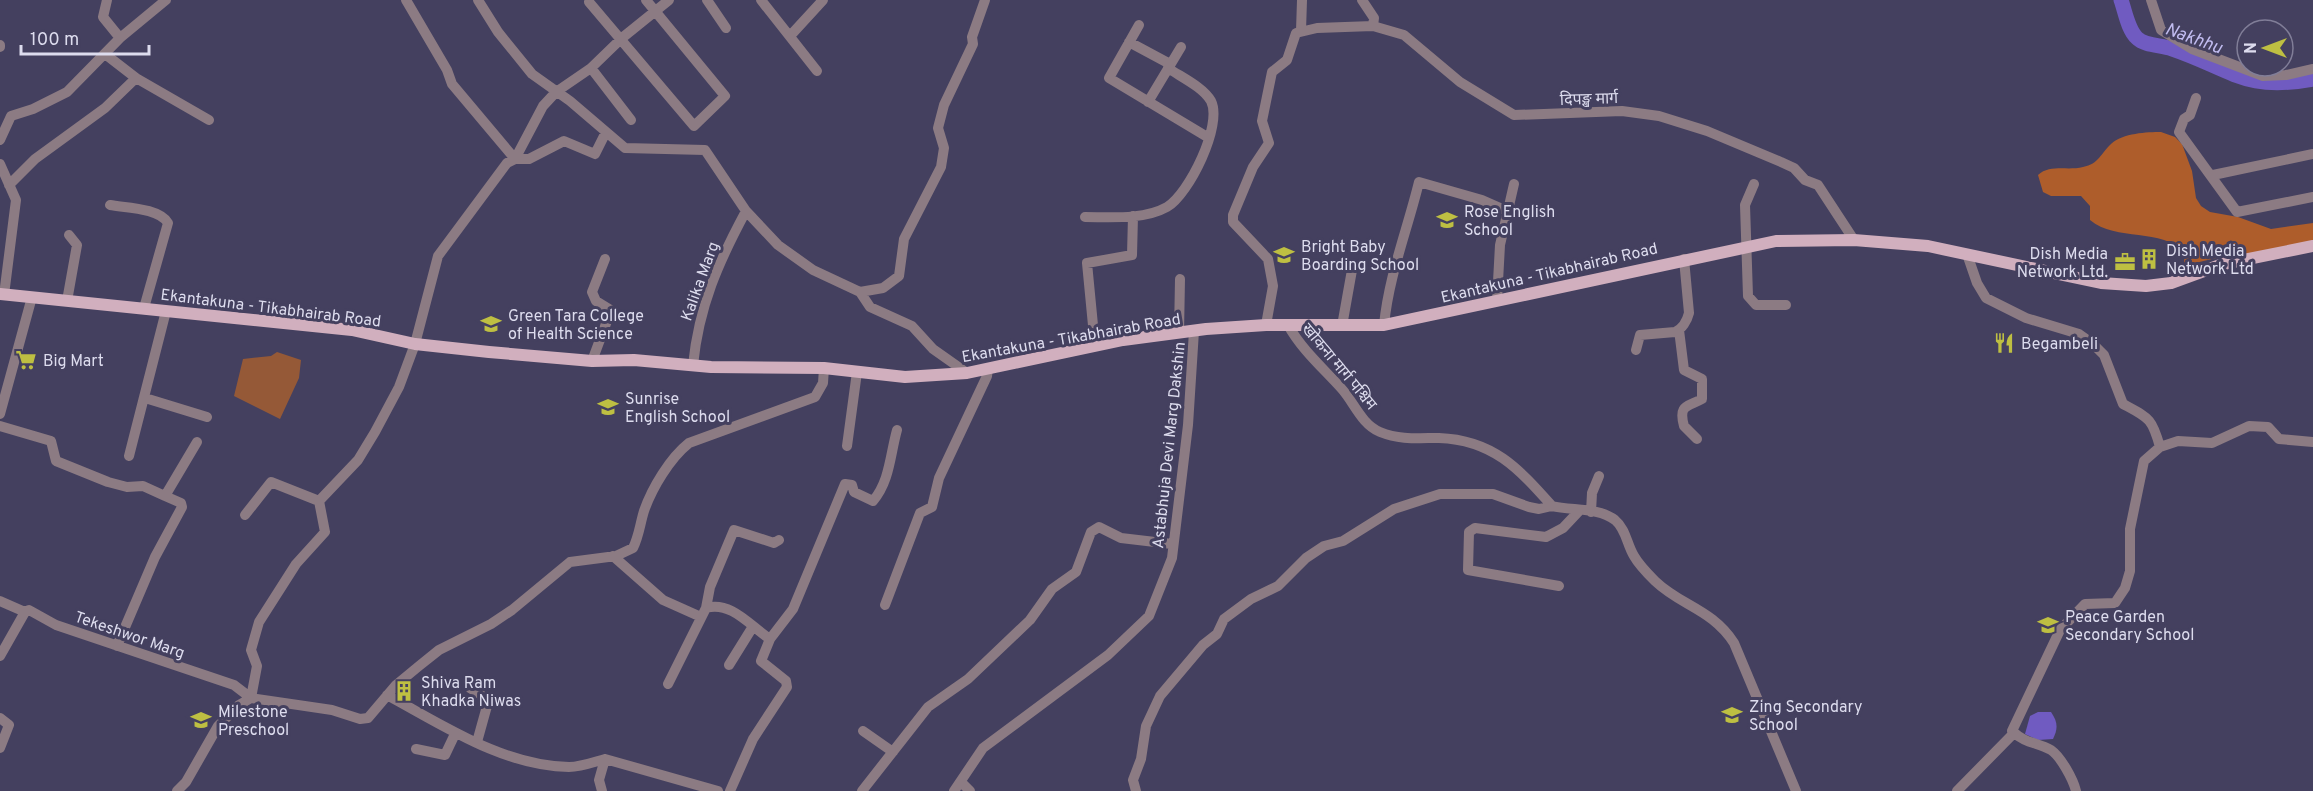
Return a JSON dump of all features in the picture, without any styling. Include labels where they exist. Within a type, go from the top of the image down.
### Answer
[{"type":"main road","name":"Ekantakuna - Tikabhairab Road","points":[[2,295],[352,330],[415,344],[592,361],[634,360],[693,366],[824,368],[905,377],[968,373],[1095,346],[1194,331],[1266,325],[1384,325],[1776,241],[1854,240],[1928,246],[2101,283],[2146,286],[2170,283],[2223,264],[2313,246]]},
{"type":"street","points":[[107,0],[103,17],[120,38]]},
{"type":"street","points":[[0,141],[6,115],[33,109],[67,92],[120,38],[166,0]]},
{"type":"street","points":[[406,0],[414,10],[447,70],[452,84],[515,159]]},
{"type":"street","points":[[478,0],[522,63],[625,147],[705,150],[746,211],[778,245],[813,270],[860,292],[870,307],[912,326],[933,349],[949,357],[968,373]]},
{"type":"street","points":[[589,2],[622,38],[692,125],[699,123],[725,96],[646,0]]},
{"type":"street","points":[[515,159],[543,106],[556,92],[591,68],[622,38],[669,0]]},
{"type":"street","points":[[707,0],[726,28]]},
{"type":"street","points":[[761,0],[817,71]]},
{"type":"street","points":[[860,292],[883,288],[899,276],[904,239],[941,167],[944,148],[939,128],[944,105],[973,44],[972,37],[985,0]]},
{"type":"street","points":[[1266,325],[1273,286],[1268,259],[1233,222],[1233,215],[1253,167],[1269,143],[1262,121],[1272,72],[1287,60],[1296,33],[1301,30],[1302,0]]},
{"type":"street","points":[[1362,0],[1374,18],[1373,26]]},
{"type":"street","points":[[2151,0],[2161,30],[2192,49],[2264,76],[2286,75],[2313,69]]},
{"type":"street","points":[[790,36],[821,1]]},
{"type":"street","points":[[1139,25],[1109,78],[1209,138]]},
{"type":"street","name":"दिपङ्ख मार्ग","points":[[1301,30],[1373,26],[1404,35],[1460,82],[1514,116],[1622,111],[1659,116],[1707,131],[1794,168],[1805,180],[1818,185],[1854,240]]},
{"type":"street","points":[[1085,217],[1133,216],[1166,207],[1186,189],[1214,124],[1213,104],[1207,94],[1169,66],[1129,42]]},
{"type":"street","points":[[1148,102],[1181,47]]},
{"type":"street","points":[[105,54],[136,78],[209,120]]},
{"type":"street","points":[[591,68],[631,120]]},
{"type":"street","points":[[9,185],[35,159],[105,108],[136,78]]},
{"type":"street","points":[[2196,99],[2190,115],[2184,119],[2180,132],[2237,212],[2313,197]]},
{"type":"street","points":[[319,501],[358,460],[399,387],[415,344],[438,256],[507,163],[515,159],[529,159],[564,141],[595,154],[606,132]]},
{"type":"street","points":[[2212,175],[2313,154]]},
{"type":"street","points":[[0,164],[16,200],[16,213],[2,295]]},
{"type":"street","points":[[1384,325],[1394,264],[1419,182],[1482,200],[1507,211]]},
{"type":"street","points":[[1497,300],[1497,268],[1514,184]]},
{"type":"street","points":[[1754,184],[1745,205],[1748,296],[1756,305],[1786,305]]},
{"type":"street","points":[[111,205],[156,213],[164,216],[168,223],[144,308]]},
{"type":"street","name":"Kalika Marg","points":[[693,366],[697,327],[727,247],[746,211]]},
{"type":"street","points":[[1095,346],[1087,263],[1132,255],[1133,216]]},
{"type":"street","points":[[67,301],[77,245],[69,236]]},
{"type":"street","points":[[1967,254],[1977,283],[1986,298],[2026,318],[2079,334],[2093,344],[2104,355],[2123,404],[2144,413],[2154,424],[2160,447]]},
{"type":"street","points":[[592,361],[610,313],[596,301],[592,292],[606,259]]},
{"type":"street","points":[[1684,259],[1689,313],[1679,330],[1684,370],[1701,379],[1702,399],[1687,404],[1683,411],[1684,426],[1696,439]]},
{"type":"street","points":[[1342,326],[1352,270]]},
{"type":"street","points":[[1179,333],[1180,279]]},
{"type":"street","points":[[0,414],[32,297]]},
{"type":"street","points":[[129,456],[166,311]]},
{"type":"street","name":"खोकना मार्ग पश्चिम","points":[[1287,325],[1300,346],[1343,390],[1364,420],[1379,432],[1409,440],[1464,440],[1484,446],[1516,466],[1552,506]]},
{"type":"street","points":[[1636,350],[1640,335],[1679,330]]},
{"type":"street","name":"Astabhuja Devi Marg Dakshin","points":[[954,791],[983,748],[1108,655],[1149,615],[1166,579],[1172,558],[1188,425],[1194,331]]},
{"type":"street","points":[[177,791],[186,782],[218,726],[239,705],[251,698],[332,710],[360,719],[373,715],[387,695],[439,650],[505,615],[570,562],[613,556],[633,548],[652,495],[682,449],[689,443],[815,397],[823,383],[824,368]]},
{"type":"street","points":[[885,605],[920,513],[932,507],[939,478],[988,369]]},
{"type":"street","points":[[847,446],[857,372]]},
{"type":"street","points":[[145,398],[207,417]]},
{"type":"street","points":[[0,426],[51,441],[56,461],[70,468],[124,486],[143,486],[181,503],[182,507],[155,557],[117,646]]},
{"type":"street","points":[[1958,791],[2013,734],[2012,731],[2060,630],[2085,604],[2115,603],[2125,588],[2130,571],[2130,529],[2144,461],[2160,447],[2178,441],[2212,443],[2249,426],[2268,427],[2279,439],[2313,442]]},
{"type":"street","points":[[730,791],[753,739],[787,687],[786,681],[761,661],[770,639],[793,609],[844,484],[849,483],[854,492],[873,501],[881,492],[886,483],[897,430]]},
{"type":"street","points":[[165,496],[197,442]]},
{"type":"street","points":[[1559,586],[1468,570],[1469,532],[1475,528],[1546,537],[1563,528],[1585,511],[1599,476]]},
{"type":"street","points":[[244,515],[271,482],[319,501]]},
{"type":"street","points":[[1136,791],[1133,780],[1141,759],[1146,726],[1160,696],[1203,645],[1217,634],[1224,619],[1251,600],[1278,586],[1306,558],[1324,546],[1342,541],[1394,509],[1440,494],[1493,494],[1529,507],[1539,509],[1552,506],[1585,511],[1616,521],[1634,556],[1656,582],[1717,621],[1726,631],[1734,643],[1796,791]]},
{"type":"street","points":[[251,698],[257,666],[251,650],[259,622],[296,564],[325,532],[319,501]]},
{"type":"street","points":[[862,791],[928,707],[968,679],[1030,620],[1052,589],[1076,572],[1091,532],[1099,527],[1121,538],[1172,544]]},
{"type":"street","points":[[668,684],[704,613],[711,587],[734,531],[774,543],[779,540]]},
{"type":"street","points":[[613,556],[663,600],[704,613],[724,606],[770,639]]},
{"type":"street","name":"Tekeshwor Marg","points":[[0,601],[25,612],[29,610],[56,625],[234,685],[251,698]]},
{"type":"street","points":[[0,656],[25,612]]},
{"type":"street","points":[[729,665],[752,628]]},
{"type":"street","points":[[470,688],[480,695],[487,706],[477,742]]},
{"type":"street","points":[[387,695],[455,734],[531,763],[571,767],[605,759],[718,791]]},
{"type":"street","points":[[0,718],[9,725],[0,748]]},
{"type":"street","points":[[863,731],[893,752]]},
{"type":"street","points":[[2012,731],[2022,741],[2052,751],[2074,782],[2076,791]]},
{"type":"street","points":[[416,748],[445,755],[455,734]]},
{"type":"street","points":[[602,791],[599,780],[605,759]]},
{"type":"street","points":[[961,782],[970,791]]},
{"type":"shaded area","points":[[2161,132],[2175,137],[2182,144],[2192,171],[2196,198],[2201,206],[2210,212],[2238,217],[2271,229],[2313,223],[2313,247],[2216,258],[2187,265],[2184,262],[2185,253],[2175,245],[2152,237],[2113,231],[2090,220],[2090,206],[2081,196],[2051,196],[2043,192],[2038,175],[2043,172],[2088,166],[2096,161],[2111,144],[2122,137]]},
{"type":"shaded area","points":[[277,352],[301,360],[299,378],[280,419],[234,396],[243,359],[271,356]]},
{"type":"shaded area","points":[[2038,712],[2051,712],[2055,719],[2056,732],[2053,739],[2038,740],[2025,734],[2030,716]]},
{"type":"waterway","name":"Nakhhu","points":[[2121,0],[2131,30],[2144,43],[2172,49],[2254,80],[2271,83],[2313,79]]},
{"type":"place","name":"Rose English School","points":[[1447,220]]},
{"type":"place","name":"Bright Baby Boarding School","points":[[1284,255]]},
{"type":"place","name":"Dish Media Network Ltd","points":[[2149,259]]},
{"type":"place","name":"Dish Media Network Ltd.","points":[[2125,262]]},
{"type":"place","name":"Green Tara College of Health Science","points":[[491,324]]},
{"type":"place","name":"Begambeli","points":[[2004,343]]},
{"type":"place","name":"Big Mart","points":[[26,360]]},
{"type":"place","name":"Sunrise English School","points":[[608,407]]},
{"type":"place","name":"Peace Garden Secondary School","points":[[2048,625]]},
{"type":"place","name":"Shiva Ram Khadka Niwas","points":[[404,691]]},
{"type":"place","name":"Zing Secondary School","points":[[1732,715]]},
{"type":"place","name":"Milestone Preschool","points":[[201,720]]}]
